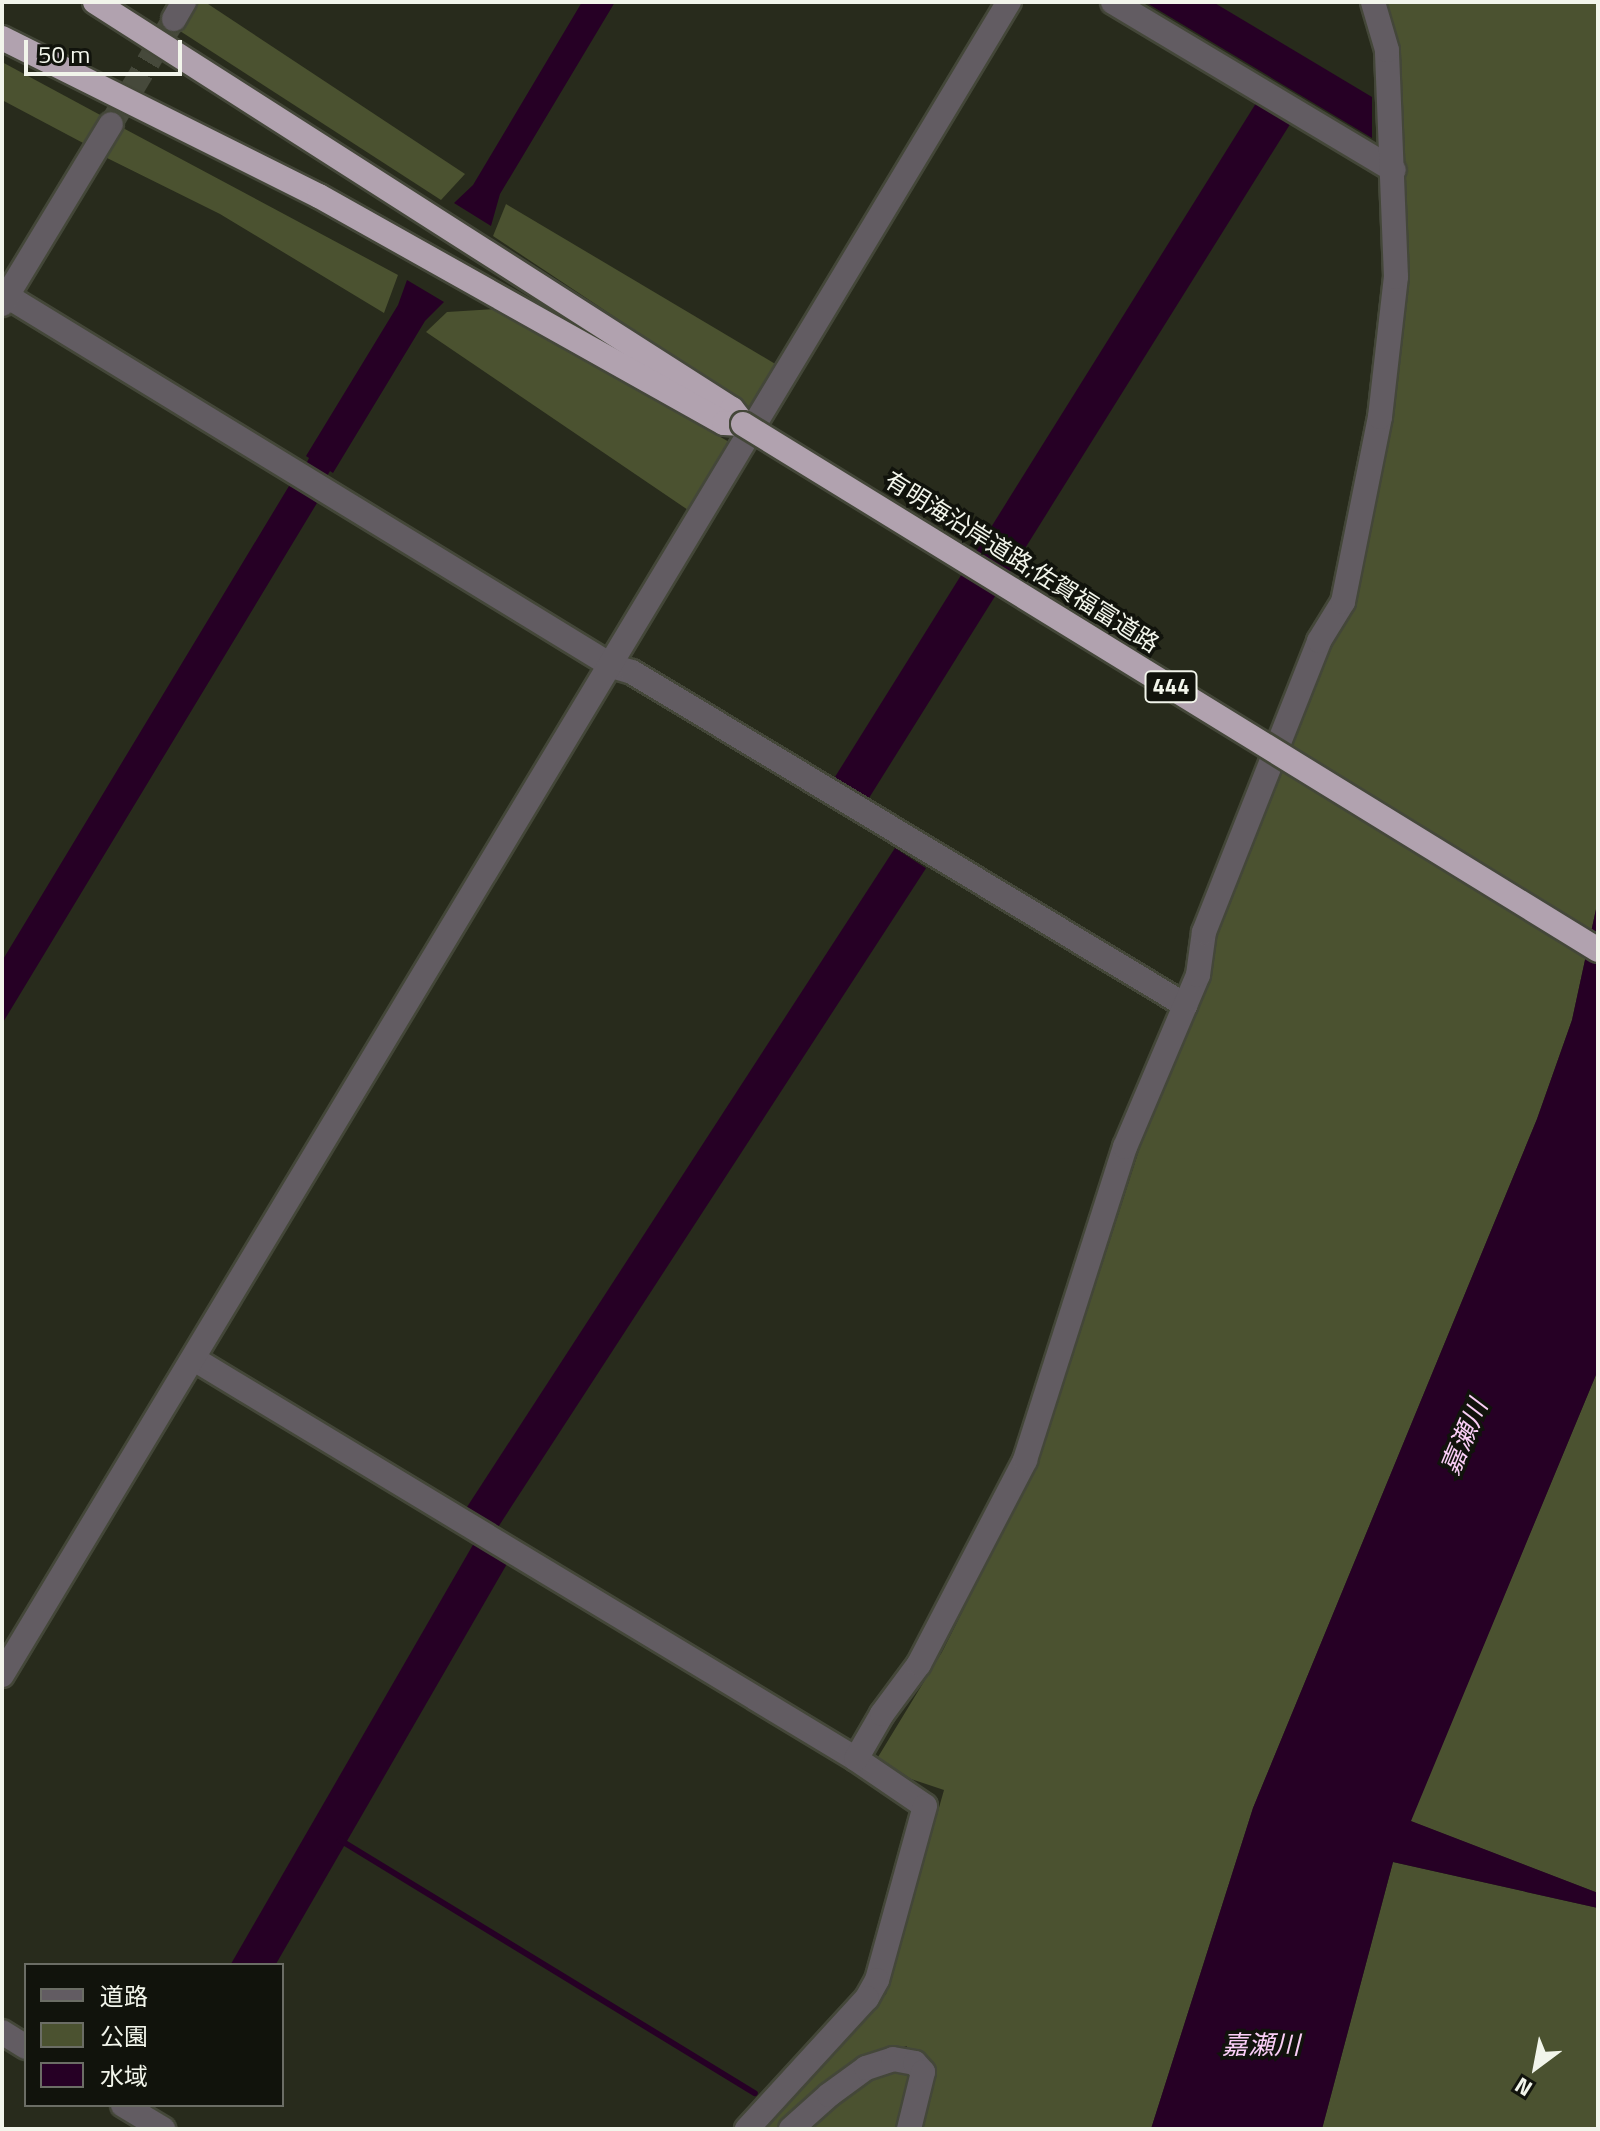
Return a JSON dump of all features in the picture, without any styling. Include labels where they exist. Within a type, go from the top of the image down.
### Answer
[{"type":"highway","points":[[95,2],[732,409],[743,424]]},
{"type":"highway","points":[[2,38],[319,196],[724,423],[743,424]]},
{"type":"highway","name":"有明海沿岸道路;佐賀福富道路","points":[[743,424],[1598,950]]},
{"type":"street","points":[[2,1675],[1009,2]]},
{"type":"street","points":[[1113,2],[1394,170]]},
{"type":"street","points":[[856,1759],[919,1664],[1025,1460],[1125,1147],[1198,975],[1209,919],[1319,641],[1343,602],[1380,417],[1396,277],[1387,50],[1373,2]]},
{"type":"street","points":[[111,124],[4,298],[612,666],[632,672],[1185,1005]]},
{"type":"street","points":[[194,1359],[856,1759],[925,1806],[877,1980],[867,1998],[747,2129]]},
{"type":"street","points":[[2,2032],[24,2046]]},
{"type":"street","points":[[791,2129],[866,2068],[893,2059],[915,2063],[923,2072],[909,2129]]},
{"type":"street","points":[[126,2107],[163,2129]]},
{"type":"green space","points":[[195,2],[205,2],[465,174],[441,200],[180,31]]},
{"type":"green space","points":[[1386,2],[1598,2],[1598,900],[1572,1020],[1537,1119],[1253,1808],[1151,2129],[806,2129],[849,2094],[887,2072],[897,2074],[907,2046],[867,2058],[825,2085],[777,2129],[757,2129],[886,1994],[944,1790],[911,1779],[878,1757],[942,1652],[1039,1460],[1139,1150],[1210,975],[1211,937],[1323,651],[1389,426],[1398,52]]},
{"type":"green space","points":[[2,62],[104,117],[85,144],[2,100]]},
{"type":"green space","points":[[123,128],[398,275],[384,313],[220,214],[105,157]]},
{"type":"green space","points":[[506,204],[782,368],[756,411],[493,236]]},
{"type":"green space","points":[[495,309],[731,443],[691,512],[426,332],[447,312]]},
{"type":"green space","points":[[1598,1370],[1598,1893],[1410,1821]]},
{"type":"green space","points":[[1393,1862],[1598,1908],[1598,2129],[1322,2129]]},
{"type":"water","points":[[582,2],[615,2],[500,194],[491,226],[454,203],[473,185]]},
{"type":"water","points":[[1145,2],[1213,2],[1372,97],[1372,138]]},
{"type":"water","points":[[1258,100],[1292,121],[866,803],[832,782]]},
{"type":"water","points":[[407,280],[444,302],[425,321],[333,473],[330,471],[313,500],[317,503],[2,1024],[2,961],[289,486],[294,488],[296,485],[309,458],[306,456],[398,305]]},
{"type":"water","points":[[895,848],[926,868],[497,1528],[466,1508]]},
{"type":"water","name":"嘉瀬川","points":[[1598,900],[1598,1370],[1411,1821],[1598,1893],[1598,1908],[1393,1862],[1322,2129],[1151,2129],[1253,1808],[1537,1119],[1572,1020]]},
{"type":"water","points":[[474,1543],[508,1562],[277,1963],[232,1963]]},
{"type":"waterway","points":[[340,1840],[755,2093]]},
{"type":"tunnel","points":[[111,124],[174,19]]}]
